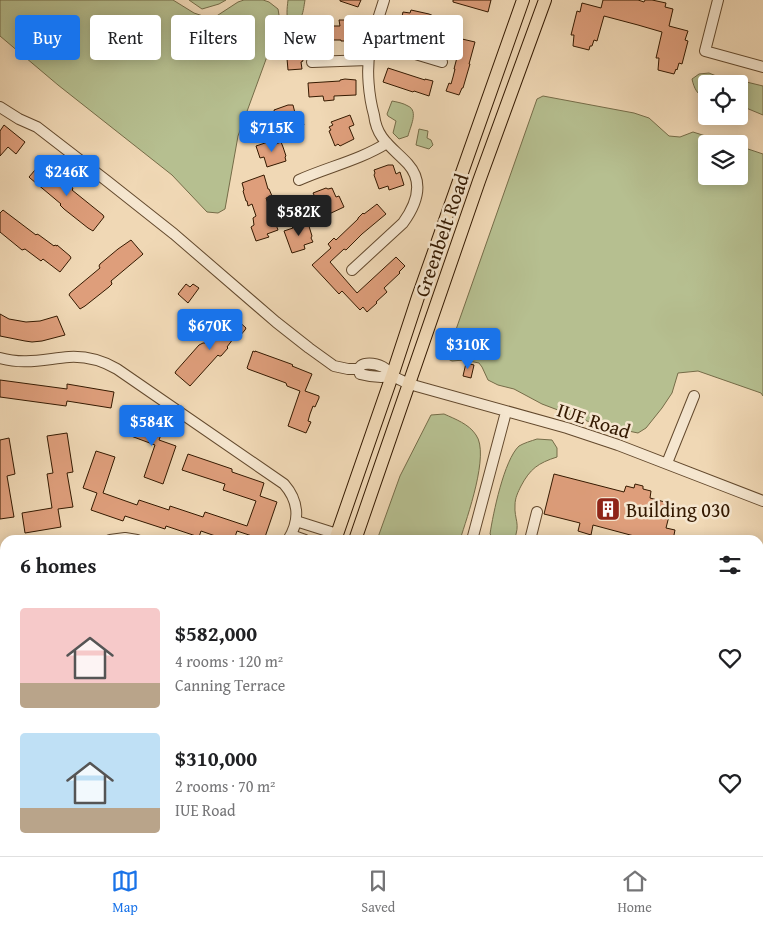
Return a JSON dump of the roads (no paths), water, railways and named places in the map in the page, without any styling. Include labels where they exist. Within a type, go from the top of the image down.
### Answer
[{"type":"main road","name":"Greenbelt Road","points":[[337,535],[523,0]]},
{"type":"main road","name":"Greenbelt Road","points":[[357,535],[479,181],[545,0]]},
{"type":"street","points":[[380,15],[384,0]]},
{"type":"street","points":[[718,0],[705,51],[763,67]]},
{"type":"street","points":[[312,62],[368,60],[373,113],[377,128],[387,143],[410,166],[418,184],[414,204],[403,223],[352,270]]},
{"type":"street","points":[[435,60],[442,62]]},
{"type":"street","name":"IUE Road","points":[[0,107],[37,128],[107,181],[174,234],[276,322],[334,366],[359,369],[363,364],[376,364],[386,368],[392,376],[409,384],[567,428],[667,463],[763,501]]},
{"type":"street","points":[[299,180],[363,156],[387,143]]},
{"type":"street","points":[[0,358],[30,362],[79,357],[99,361],[113,367],[284,484],[296,504],[296,521],[291,535]]},
{"type":"street","points":[[667,463],[694,396]]},
{"type":"street","points":[[473,535],[506,412]]},
{"type":"street","points":[[531,535],[537,512]]},
{"type":"street","points":[[296,521],[331,535]]},
{"type":"street","points":[[127,856],[136,856]]},
{"type":"place","name":"Building 030","points":[[608,509]]}]
